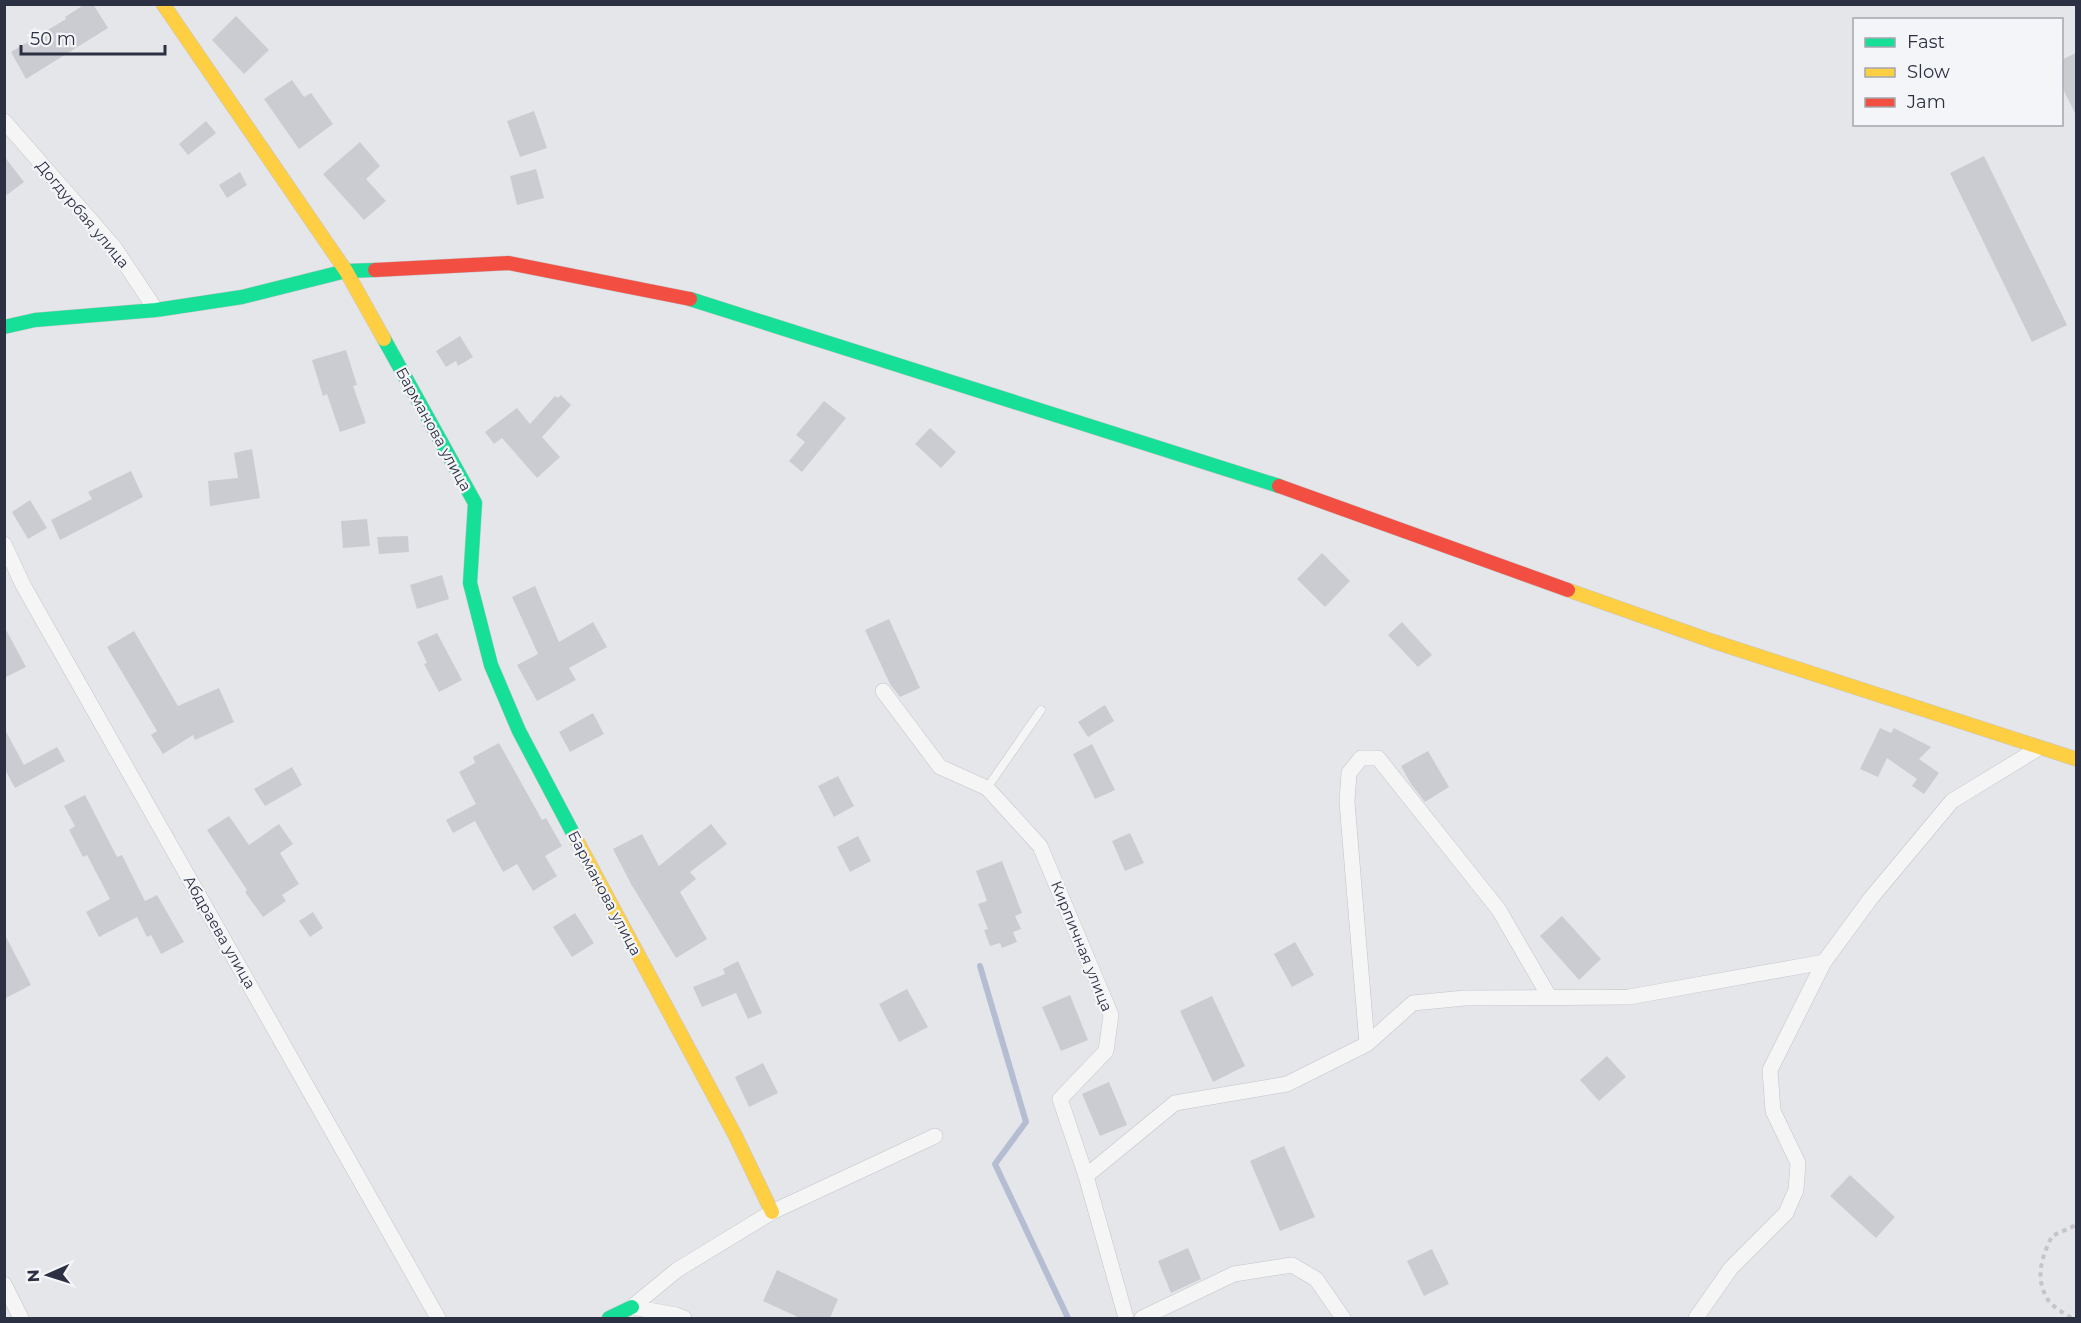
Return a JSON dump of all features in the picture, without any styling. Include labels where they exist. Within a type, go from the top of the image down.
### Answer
[{"type":"street","name":"Барманова улица","points":[[163,4],[346,271],[475,503],[470,583],[491,665],[519,731],[735,1135],[772,1212]]},
{"type":"street","name":"Догдурбая улица","points":[[4,121],[114,247],[156,310]]},
{"type":"street","points":[[4,327],[35,320],[156,310],[242,297],[346,271],[509,263],[680,296],[1282,487],[1712,641],[2076,759]]},
{"type":"street","name":"Абдраева улица","points":[[4,544],[23,585],[438,1318]]},
{"type":"street","name":"Кирпичная улица","points":[[883,691],[940,767],[987,788],[1040,846],[1111,1015],[1106,1051],[1060,1099],[1086,1176],[1126,1318]]},
{"type":"street","points":[[1696,1318],[1731,1268],[1786,1213],[1796,1190],[1798,1163],[1773,1111],[1770,1070],[1824,962],[1871,898],[1952,801],[2039,748]]},
{"type":"street","points":[[1368,1044],[1347,802],[1349,774],[1360,758],[1378,758],[1499,910],[1550,998]]},
{"type":"street","points":[[1086,1176],[1175,1103],[1287,1084],[1368,1044],[1413,1003],[1465,998],[1629,997],[1824,962]]},
{"type":"street","points":[[609,1318],[632,1307],[677,1270],[772,1212],[935,1136]]},
{"type":"street","points":[[1142,1318],[1234,1274],[1292,1265],[1317,1279],[1343,1318]]},
{"type":"street","points":[[4,1284],[21,1318]]},
{"type":"street","points":[[632,1307],[684,1318]]},
{"type":"lane","points":[[987,788],[1041,710]]},
{"type":"path","points":[[2071,1318],[2049,1301],[2039,1276],[2042,1257],[2052,1236],[2076,1225]]},
{"type":"building","points":[[85,4],[93,4],[108,28],[26,79],[11,52],[66,19],[65,17]]},
{"type":"building","points":[[236,16],[269,50],[244,74],[212,40]]},
{"type":"building","points":[[2076,53],[2076,115],[2063,89],[2063,59]]},
{"type":"building","points":[[292,80],[304,97],[311,93],[333,124],[299,149],[264,99]]},
{"type":"building","points":[[534,111],[547,148],[520,157],[507,121]]},
{"type":"building","points":[[206,121],[216,133],[188,155],[179,144]]},
{"type":"building","points":[[360,142],[380,166],[366,179],[386,201],[364,220],[323,174]]},
{"type":"building","points":[[4,156],[24,182],[4,197]]},
{"type":"building","points":[[1984,156],[2067,325],[2032,342],[1950,173]]},
{"type":"building","points":[[536,169],[544,198],[517,205],[510,176]]},
{"type":"building","points":[[240,172],[247,185],[227,198],[219,185]]},
{"type":"building","points":[[460,336],[473,357],[458,366],[456,361],[446,367],[436,351]]},
{"type":"building","points":[[346,350],[357,385],[353,386],[366,423],[340,432],[327,394],[323,396],[312,360]]},
{"type":"building","points":[[561,395],[571,405],[542,437],[560,457],[537,478],[502,438],[494,444],[485,432],[517,408],[530,424],[555,396],[558,398]]},
{"type":"building","points":[[824,401],[846,418],[802,472],[789,461],[805,442],[796,435]]},
{"type":"building","points":[[930,428],[956,452],[941,468],[915,444]]},
{"type":"building","points":[[252,449],[260,498],[210,506],[208,481],[238,478],[234,453]]},
{"type":"building","points":[[131,471],[143,497],[60,540],[51,520],[92,499],[88,492]]},
{"type":"building","points":[[30,500],[47,528],[28,539],[12,512]]},
{"type":"building","points":[[367,519],[370,546],[343,548],[341,521]]},
{"type":"building","points":[[408,536],[409,552],[379,554],[377,537]]},
{"type":"building","points":[[1322,553],[1350,581],[1325,607],[1297,579]]},
{"type":"building","points":[[442,575],[449,599],[417,609],[410,585]]},
{"type":"building","points":[[535,586],[559,642],[593,622],[607,647],[569,668],[576,680],[537,701],[517,665],[538,654],[512,597]]},
{"type":"building","points":[[889,619],[920,688],[900,697],[890,684],[865,630]]},
{"type":"building","points":[[1402,622],[1432,655],[1418,667],[1388,635]]},
{"type":"building","points":[[4,626],[26,667],[4,678]]},
{"type":"building","points":[[134,631],[178,706],[219,688],[234,722],[195,740],[193,735],[163,754],[151,735],[157,731],[107,647]]},
{"type":"building","points":[[437,633],[462,680],[439,692],[424,664],[427,663],[417,642]]},
{"type":"building","points":[[1105,705],[1114,721],[1088,737],[1078,722]]},
{"type":"building","points":[[593,713],[604,734],[570,752],[559,732]]},
{"type":"building","points":[[4,728],[24,765],[57,747],[65,761],[15,788],[4,768]]},
{"type":"building","points":[[1880,728],[1891,733],[1894,728],[1931,747],[1919,759],[1939,773],[1924,794],[1912,786],[1917,779],[1887,758],[1878,777],[1860,769]]},
{"type":"building","points":[[499,743],[542,820],[546,818],[562,846],[545,856],[557,876],[533,891],[517,864],[503,872],[475,821],[453,833],[446,820],[476,804],[459,772],[475,763],[473,757]]},
{"type":"building","points":[[1092,744],[1115,790],[1095,799],[1073,754]]},
{"type":"building","points":[[1428,751],[1449,787],[1425,802],[1401,766]]},
{"type":"building","points":[[292,767],[302,785],[265,806],[254,789]]},
{"type":"building","points":[[838,776],[854,806],[834,817],[818,786]]},
{"type":"building","points":[[85,795],[117,857],[122,855],[145,901],[157,895],[184,942],[161,954],[151,935],[147,937],[137,917],[99,937],[86,912],[110,899],[87,855],[83,857],[69,830],[75,826],[64,806]]},
{"type":"building","points":[[229,816],[249,845],[279,824],[293,844],[280,853],[299,884],[282,895],[286,901],[263,917],[207,830]]},
{"type":"building","points":[[711,824],[727,844],[690,872],[696,879],[680,892],[707,939],[676,958],[631,884],[613,849],[642,834],[659,866]]},
{"type":"building","points":[[1130,833],[1144,863],[1125,871],[1112,841]]},
{"type":"building","points":[[858,836],[871,861],[850,872],[837,847]]},
{"type":"building","points":[[1002,861],[1022,913],[1015,916],[1021,929],[1013,932],[1017,942],[1002,948],[1000,943],[990,946],[984,930],[988,929],[978,904],[987,901],[976,871]]},
{"type":"building","points":[[313,912],[323,928],[310,937],[299,921]]},
{"type":"building","points":[[575,913],[594,943],[572,957],[553,927]]},
{"type":"building","points":[[1562,916],[1601,959],[1579,980],[1540,936]]},
{"type":"building","points":[[4,933],[31,985],[4,999]]},
{"type":"building","points":[[1295,942],[1314,975],[1292,987],[1274,954]]},
{"type":"building","points":[[738,961],[762,1013],[748,1019],[736,993],[702,1007],[693,987],[725,974],[723,969]]},
{"type":"building","points":[[907,989],[928,1027],[899,1042],[879,1004]]},
{"type":"building","points":[[1070,995],[1088,1040],[1061,1051],[1042,1007]]},
{"type":"building","points":[[1212,996],[1245,1066],[1213,1082],[1180,1011]]},
{"type":"building","points":[[1607,1056],[1626,1077],[1599,1101],[1580,1080]]},
{"type":"building","points":[[763,1063],[778,1093],[749,1107],[735,1077]]},
{"type":"building","points":[[1109,1082],[1127,1125],[1100,1136],[1082,1094]]},
{"type":"building","points":[[1284,1146],[1315,1217],[1280,1231],[1250,1161]]},
{"type":"building","points":[[1850,1175],[1895,1217],[1876,1238],[1830,1196]]},
{"type":"building","points":[[1188,1248],[1201,1279],[1171,1293],[1158,1261]]},
{"type":"building","points":[[1432,1249],[1449,1284],[1424,1296],[1407,1261]]},
{"type":"building","points":[[777,1270],[838,1299],[830,1318],[800,1318],[763,1301]]},
{"type":"waterway","points":[[980,966],[1026,1122],[995,1164],[1068,1318]]},
{"type":"traffic: fast","points":[[4,327],[35,320],[156,310],[242,297],[346,271],[375,270]]},
{"type":"traffic: fast","points":[[690,299],[1279,486]]},
{"type":"traffic: fast","points":[[384,339],[475,503],[470,583],[491,665],[519,731],[575,837]]},
{"type":"traffic: fast","points":[[609,1318],[632,1307]]},
{"type":"traffic: slow","points":[[163,4],[346,271],[384,339]]},
{"type":"traffic: slow","points":[[1568,590],[1712,641],[2076,759]]},
{"type":"traffic: slow","points":[[575,837],[735,1135],[772,1212]]},
{"type":"traffic: jam","points":[[375,270],[509,263],[690,299]]},
{"type":"traffic: jam","points":[[1279,486],[1568,590]]}]
